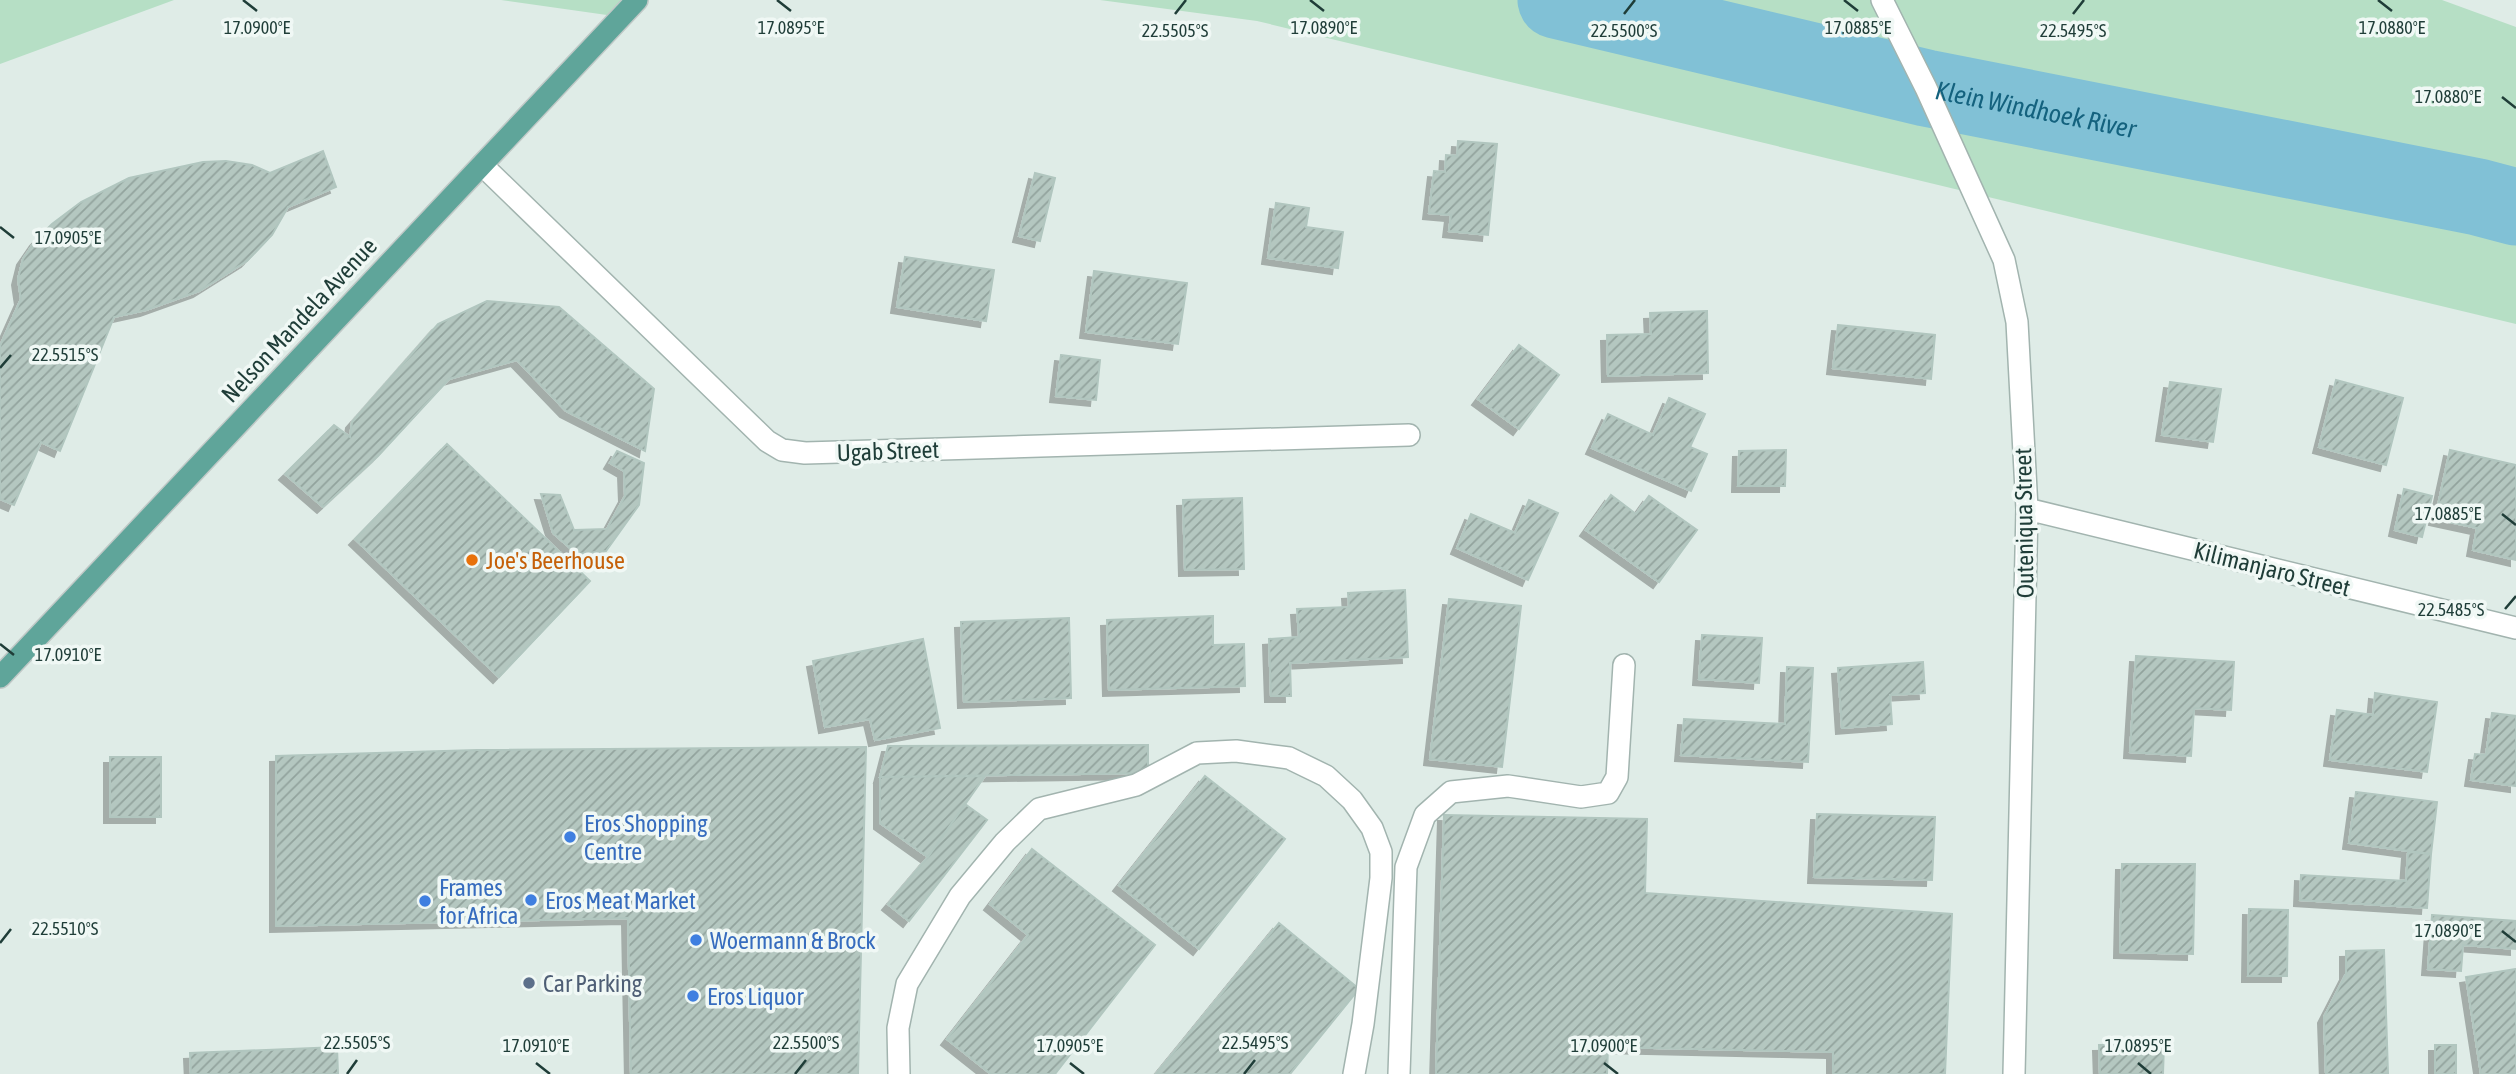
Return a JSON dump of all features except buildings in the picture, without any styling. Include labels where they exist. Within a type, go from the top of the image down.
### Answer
[{"type":"main road","name":"Nelson Mandela Avenue","points":[[0,677],[637,0]]},
{"type":"street","name":"Outeniqua Street","points":[[1882,0],[1926,88],[2004,260],[2017,322],[2027,509],[2014,1074]]},
{"type":"street","name":"Ugab Street","points":[[481,165],[767,441],[782,450],[805,453],[1409,435]]},
{"type":"street","name":"Kilimanjaro Street","points":[[2027,509],[2516,628]]},
{"type":"street","points":[[1399,1074],[1406,867],[1425,815],[1451,792],[1508,786],[1581,797],[1608,793],[1618,777],[1624,665]]},
{"type":"street","points":[[899,1074],[898,1028],[907,984],[960,897],[1005,842],[1039,809],[1136,785],[1197,754],[1236,751],[1289,758],[1326,776],[1359,809],[1372,828],[1381,852],[1380,892],[1354,1074]]},
{"type":"green space","points":[[0,0],[174,0],[0,64]]},
{"type":"green space","points":[[501,0],[637,0],[621,17]]},
{"type":"green space","points":[[1100,0],[2442,0],[2516,27],[2516,324],[1257,21]]},
{"type":"waterway","name":"Klein Windhoek River","points":[[1556,0],[1926,88],[2478,197],[2516,207]]},
{"type":"place","name":"Joe's Beerhouse","points":[[472,560]]},
{"type":"place","name":"Eros Shopping Centre","points":[[570,837]]},
{"type":"place","name":"Eros Meat Market","points":[[531,900]]},
{"type":"place","name":"Frames for Africa","points":[[425,901]]},
{"type":"place","name":"Woermann & Brock","points":[[696,940]]},
{"type":"place","name":"Car Parking","points":[[529,983]]},
{"type":"place","name":"Eros Liquor","points":[[693,996]]}]
